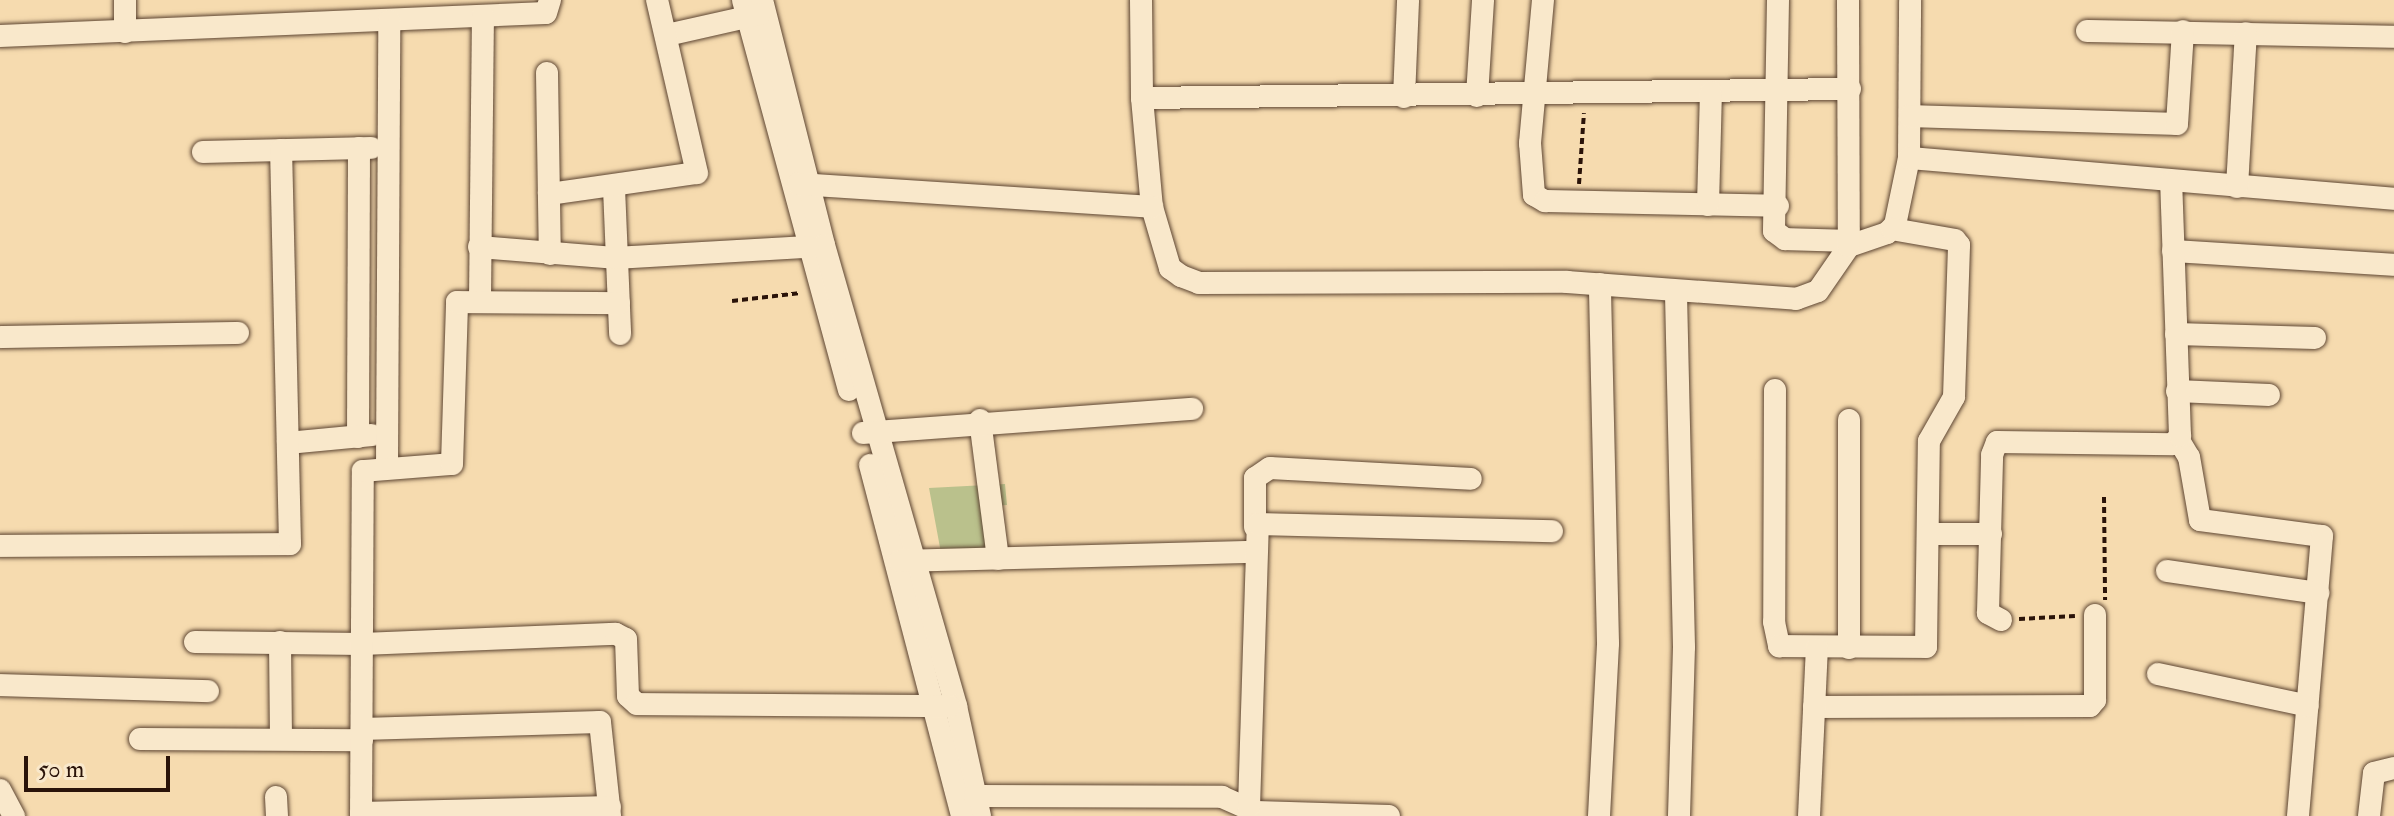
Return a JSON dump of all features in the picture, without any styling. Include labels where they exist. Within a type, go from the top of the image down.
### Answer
[{"type":"street","points":[[125,0],[125,32]]},
{"type":"street","points":[[0,36],[546,13],[550,0]]},
{"type":"street","points":[[549,194],[614,188],[697,173],[657,0]]},
{"type":"street","points":[[1141,0],[1142,98],[1152,207],[1170,268],[1199,283],[1600,284],[1676,294],[1809,297],[1849,243],[1848,0]]},
{"type":"street","points":[[1404,97],[1408,0]]},
{"type":"street","points":[[1477,96],[1483,0]]},
{"type":"street","points":[[1543,0],[1531,188],[1545,201],[1778,206]]},
{"type":"street","points":[[1775,390],[1775,639],[1783,649],[1926,647],[1931,534],[1929,439],[1954,403],[1959,245],[1955,240],[1892,229],[1849,243],[1779,238],[1774,231],[1778,206],[1781,89],[1778,0]]},
{"type":"street","points":[[1892,229],[1909,158],[1910,0]]},
{"type":"street","points":[[667,35],[755,8],[868,431],[945,706],[978,806],[1222,797],[1256,812],[1389,816]]},
{"type":"street","points":[[480,299],[483,16]]},
{"type":"street","points":[[387,466],[389,21]]},
{"type":"street","points":[[2087,31],[2394,37]]},
{"type":"street","points":[[1910,116],[2177,124],[2183,31]]},
{"type":"street","points":[[2237,187],[2246,33]]},
{"type":"street","points":[[547,73],[550,254]]},
{"type":"street","points":[[1142,98],[1850,89]]},
{"type":"street","points":[[1708,205],[1711,92]]},
{"type":"street","points":[[358,437],[359,148]]},
{"type":"street","points":[[203,152],[389,148]]},
{"type":"street","points":[[0,546],[290,544],[281,150]]},
{"type":"street","points":[[1909,158],[2394,199]]},
{"type":"street","points":[[2171,182],[2178,439],[2189,457],[2200,520],[2322,536],[2298,816]]},
{"type":"street","points":[[801,184],[1152,207]]},
{"type":"street","points":[[801,184],[808,247],[868,431]]},
{"type":"street","points":[[614,188],[620,334]]},
{"type":"street","points":[[479,247],[615,258],[808,247]]},
{"type":"street","points":[[2173,251],[2394,265]]},
{"type":"street","points":[[1599,816],[1608,643],[1600,284]]},
{"type":"street","points":[[1676,294],[1684,647],[1679,816]]},
{"type":"street","points":[[140,739],[281,737],[362,734],[600,722],[610,812],[361,814],[362,734],[362,473],[387,466],[452,464],[456,305],[480,299],[619,303]]},
{"type":"street","points":[[0,337],[238,333]]},
{"type":"street","points":[[2176,334],[2315,338]]},
{"type":"street","points":[[2177,391],[2269,395]]},
{"type":"street","points":[[868,431],[980,420],[1192,409]]},
{"type":"street","points":[[980,420],[998,559]]},
{"type":"street","points":[[1849,420],[1849,648]]},
{"type":"street","points":[[288,443],[389,434]]},
{"type":"street","points":[[2001,620],[1988,613],[1997,442],[2173,444],[2178,439]]},
{"type":"street","points":[[1249,807],[1255,478],[1270,468],[1377,470],[1405,478],[1471,479]]},
{"type":"street","points":[[1255,527],[1262,522],[1552,531]]},
{"type":"street","points":[[1931,534],[1991,534]]},
{"type":"street","points":[[906,561],[1254,552]]},
{"type":"street","points":[[2167,571],[2318,593]]},
{"type":"street","points":[[1814,707],[2090,706],[2095,700],[2095,615]]},
{"type":"street","points":[[195,642],[362,644],[616,634],[626,639],[628,696],[637,704],[945,706]]},
{"type":"street","points":[[280,642],[281,737]]},
{"type":"street","points":[[1809,816],[1817,649]]},
{"type":"street","points":[[2158,674],[2308,706]]},
{"type":"street","points":[[0,685],[208,691]]},
{"type":"street","points":[[945,706],[962,816]]},
{"type":"street","points":[[2369,816],[2374,773],[2394,768]]},
{"type":"street","points":[[0,790],[14,816]]},
{"type":"path","points":[[1578,202],[1585,108]]},
{"type":"path","points":[[732,301],[821,291]]},
{"type":"path","points":[[2001,620],[2105,615],[2104,497]]},
{"type":"green space","points":[[1005,484],[1007,505],[993,506],[997,549],[941,553],[929,488]]}]
